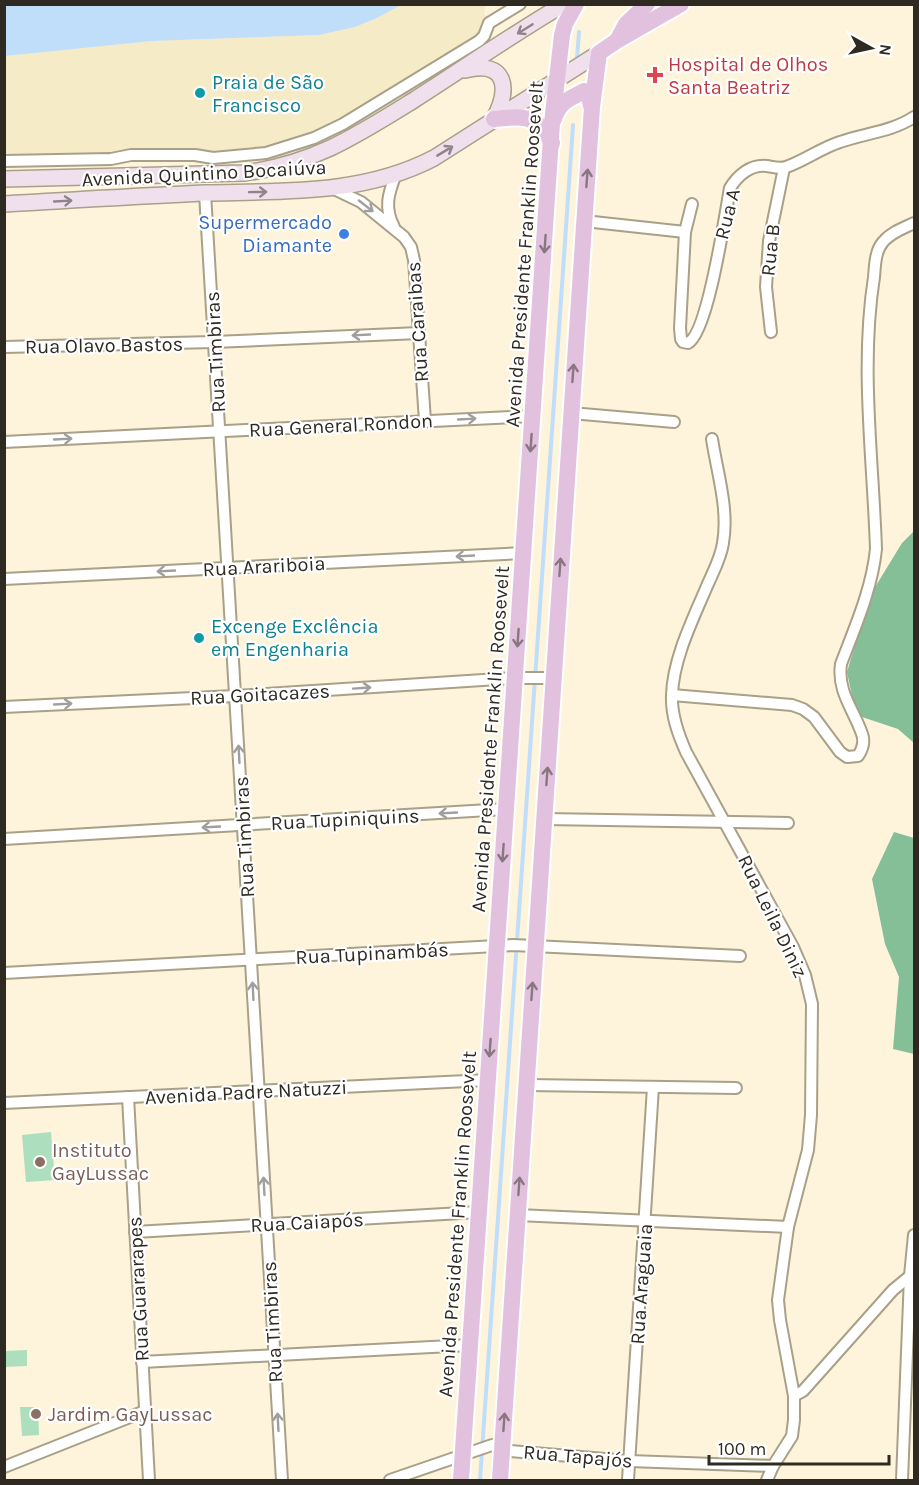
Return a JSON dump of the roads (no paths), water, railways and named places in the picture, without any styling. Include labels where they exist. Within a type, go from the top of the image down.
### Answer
[{"type":"main road","name":"Avenida Quintino Bocaiúva","points":[[4,179],[232,173],[270,170],[315,156],[351,139],[564,4]]},
{"type":"main road","name":"Avenida Presidente Franklin Roosevelt","points":[[461,1480],[469,1453],[470,1345],[488,1080],[505,946],[506,809],[522,678],[524,553],[552,123],[565,24],[576,4]]},
{"type":"main road","points":[[618,40],[626,24],[647,4]]},
{"type":"main road","name":"Avenida Quintino Bocaiúva","points":[[4,204],[206,193],[308,191],[334,189],[396,174],[434,158],[618,40],[681,4]]},
{"type":"main road","points":[[500,1480],[497,1447],[527,1085],[531,945],[544,819],[547,678],[571,413],[592,106],[598,53]]},
{"type":"main road","points":[[460,71],[481,66],[500,77],[504,88],[502,103],[494,119]]},
{"type":"main road","points":[[552,123],[562,103],[584,91],[588,93],[592,106]]},
{"type":"main road","points":[[494,119],[511,117],[534,120],[545,129],[552,143]]},
{"type":"street","points":[[4,161],[111,159],[131,155],[195,155],[213,158],[244,156],[287,147],[314,138],[368,110],[479,41],[484,36],[489,23],[520,4]]},
{"type":"street","name":"Rua A","points":[[685,232],[680,328],[683,342],[691,342],[703,317],[730,188],[736,179],[751,168],[763,166],[784,168],[821,149],[901,126],[915,117]]},
{"type":"street","name":"Rua B","points":[[771,332],[766,287],[769,241],[784,168]]},
{"type":"street","name":"Rua Caraibas","points":[[395,230],[388,216],[387,204],[396,174]]},
{"type":"street","name":"Rua Caraibas","points":[[334,189],[361,202],[404,237],[411,247],[414,260],[424,422]]},
{"type":"street","name":"Rua Timbiras","points":[[206,193],[282,1480]]},
{"type":"street","points":[[584,221],[685,232],[692,204]]},
{"type":"street","points":[[672,695],[792,705],[804,709],[814,717],[840,752],[847,757],[858,756],[862,749],[863,735],[841,686],[840,675],[841,664],[866,598],[876,549],[868,413],[869,306],[878,252],[883,242],[896,231],[915,223]]},
{"type":"street","name":"Rua Olavo Bastos","points":[[4,347],[214,342],[419,333]]},
{"type":"street","points":[[571,413],[674,422]]},
{"type":"street","name":"Rua General Rondon","points":[[4,442],[533,416]]},
{"type":"street","name":"Rua Leila Diniz","points":[[712,439],[724,515],[723,545],[688,631],[674,676],[672,711],[677,732],[686,752],[792,947],[805,975],[812,1004],[812,1115],[808,1150],[788,1227],[778,1300],[794,1396],[792,1436],[767,1480]]},
{"type":"street","name":"Rua Arariboia","points":[[4,579],[524,553]]},
{"type":"street","name":"Rua Goitacazes","points":[[4,707],[547,678]]},
{"type":"street","name":"Rua Tupiniquins","points":[[4,839],[506,809]]},
{"type":"street","points":[[544,819],[788,823]]},
{"type":"street","name":"Rua Tupinambás","points":[[5,973],[531,945],[740,956]]},
{"type":"street","points":[[4,968],[5,973]]},
{"type":"street","name":"Avenida Padre Natuzzi","points":[[4,1103],[488,1080]]},
{"type":"street","points":[[527,1085],[736,1088]]},
{"type":"street","name":"Rua Araguaia","points":[[628,1480],[653,1087]]},
{"type":"street","name":"Rua Guararapes","points":[[128,1097],[149,1480]]},
{"type":"street","name":"Rua Caiapós","points":[[135,1232],[479,1212]]},
{"type":"street","points":[[517,1215],[788,1227]]},
{"type":"street","points":[[902,1480],[910,1276],[915,1235]]},
{"type":"street","points":[[794,1396],[803,1391],[893,1290],[910,1276]]},
{"type":"street","points":[[142,1362],[470,1345]]},
{"type":"street","points":[[4,1467],[145,1411]]},
{"type":"street","name":"Rua Tapajós","points":[[390,1480],[469,1453],[497,1447],[629,1461],[773,1466]]},
{"type":"water","points":[[5,4],[401,5],[355,27],[319,35],[152,41],[5,56]]},
{"type":"waterway","points":[[577,59],[579,32]]},
{"type":"waterway","points":[[480,1480],[573,125]]},
{"type":"place","name":"Hospital de Olhos Santa Beatriz","points":[[655,75]]},
{"type":"place","name":"Praia de São Francisco","points":[[200,93]]},
{"type":"place","name":"Supermercado Diamante","points":[[344,234]]},
{"type":"place","name":"Excenge Exclência em Engenharia","points":[[199,638]]},
{"type":"place","name":"Instituto GayLussac","points":[[40,1162]]},
{"type":"place","name":"Jardim GayLussac","points":[[36,1414]]}]
